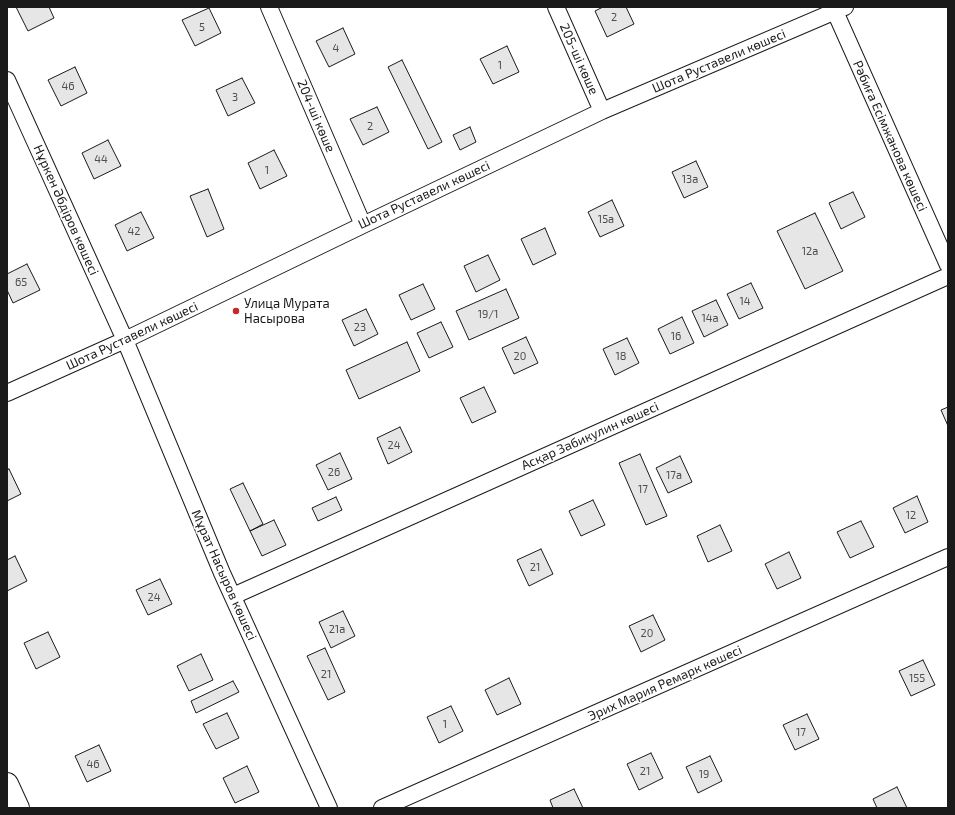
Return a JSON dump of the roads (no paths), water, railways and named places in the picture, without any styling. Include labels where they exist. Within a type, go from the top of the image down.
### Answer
[{"type":"street","name":"204-ші көше","points":[[269,7],[363,224]]},
{"type":"street","name":"205-ші көше","points":[[556,7],[602,111]]},
{"type":"street","name":"Шота Руставели көшесі","points":[[7,393],[125,340],[363,224],[602,111],[837,9]]},
{"type":"street","name":"Рәбиға Есімжанова көшесі","points":[[837,9],[948,265]]},
{"type":"street","name":"Нұркен Әбдіров көшесі","points":[[7,80],[125,340]]},
{"type":"street","name":"Асқар Забикулин көшесі","points":[[233,596],[948,276]]},
{"type":"street","name":"Мұрат Насыров көшесі","points":[[125,340],[219,566],[329,808]]},
{"type":"street","name":"Эрих Мария Ремарк көшесі","points":[[382,808],[948,557]]},
{"type":"street","points":[[7,784],[18,808]]},
{"type":"place","name":"Улица Мурата Насырова","points":[[236,311]]}]
